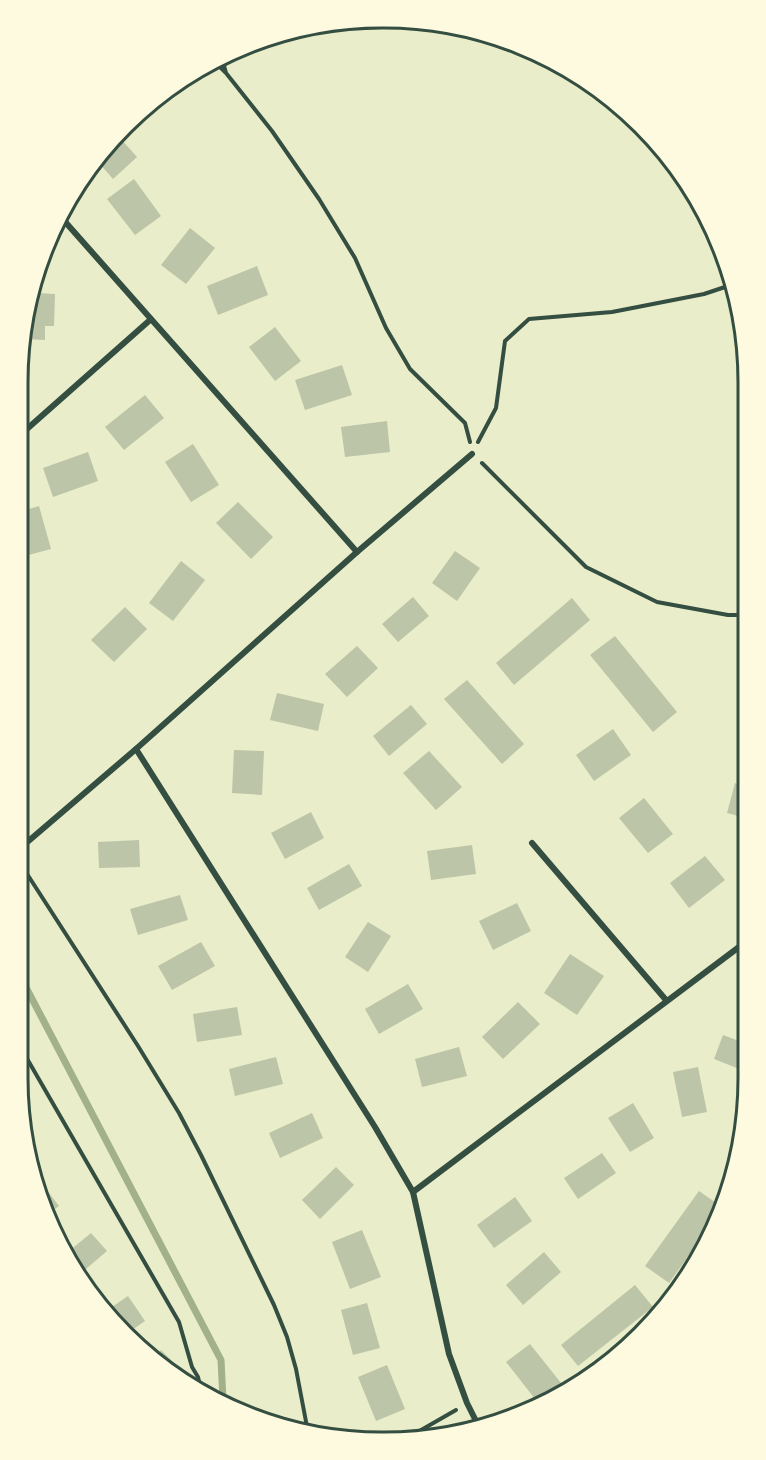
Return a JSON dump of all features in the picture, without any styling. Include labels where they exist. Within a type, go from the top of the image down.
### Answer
[{"type":"street","points":[[66,223],[357,552]]},
{"type":"street","points":[[28,428],[150,320]]},
{"type":"street","points":[[28,841],[472,454]]},
{"type":"street","points":[[136,749],[375,1127],[412,1192],[449,1354],[475,1419]]},
{"type":"street","points":[[532,843],[666,1000]]},
{"type":"street","points":[[412,1192],[738,948]]},
{"type":"path","points":[[224,66],[226,73]]},
{"type":"path","points":[[221,68],[272,131],[319,199],[355,258],[386,328],[410,369],[465,423],[472,454],[586,567],[657,602],[738,615]]},
{"type":"path","points":[[472,454],[496,408],[504,340],[529,319],[612,312],[704,294],[724,287]]},
{"type":"path","points":[[28,876],[138,1046],[179,1113],[201,1155],[274,1305],[287,1337],[306,1423]]},
{"type":"path","points":[[28,1060],[179,1322],[192,1367],[199,1380]]},
{"type":"path","points":[[423,1429],[467,1403]]},
{"type":"building","points":[[123,141],[137,157],[113,179],[102,167]]},
{"type":"building","points":[[134,179],[161,216],[135,235],[107,199]]},
{"type":"building","points":[[190,228],[215,248],[186,284],[161,265]]},
{"type":"building","points":[[257,266],[268,295],[218,315],[207,286]]},
{"type":"building","points":[[40,293],[55,294],[54,326],[45,326],[45,340],[32,339],[35,314]]},
{"type":"building","points":[[275,327],[301,361],[275,381],[249,347]]},
{"type":"building","points":[[342,365],[352,395],[305,410],[295,380]]},
{"type":"building","points":[[145,395],[164,418],[124,450],[105,427]]},
{"type":"building","points":[[387,421],[390,452],[345,457],[341,427]]},
{"type":"building","points":[[193,444],[219,485],[191,502],[165,462]]},
{"type":"building","points":[[88,452],[98,481],[53,497],[43,468]]},
{"type":"building","points":[[238,502],[273,537],[251,559],[216,523]]},
{"type":"building","points":[[39,506],[51,549],[28,555],[28,509]]},
{"type":"building","points":[[455,551],[480,568],[457,601],[432,583]]},
{"type":"building","points":[[181,561],[205,580],[173,621],[149,603]]},
{"type":"building","points":[[413,597],[429,616],[398,642],[382,624]]},
{"type":"building","points":[[572,598],[590,620],[514,685],[496,663]]},
{"type":"building","points":[[125,607],[147,629],[114,662],[91,640]]},
{"type":"building","points":[[615,636],[677,712],[653,732],[590,655]]},
{"type":"building","points":[[357,646],[378,668],[347,697],[325,674]]},
{"type":"building","points":[[467,680],[524,744],[502,764],[444,699]]},
{"type":"building","points":[[277,693],[324,704],[318,731],[270,720]]},
{"type":"building","points":[[411,705],[427,724],[389,756],[373,736]]},
{"type":"building","points":[[613,729],[631,755],[594,781],[576,755]]},
{"type":"building","points":[[234,750],[264,751],[262,795],[232,793]]},
{"type":"building","points":[[429,751],[462,787],[436,810],[403,773]]},
{"type":"building","points":[[735,783],[738,784],[738,816],[727,813]]},
{"type":"building","points":[[644,798],[673,834],[648,853],[619,818]]},
{"type":"building","points":[[311,812],[324,838],[285,859],[271,833]]},
{"type":"building","points":[[139,840],[140,867],[99,868],[98,842]]},
{"type":"building","points":[[472,845],[476,874],[431,880],[427,851]]},
{"type":"building","points":[[705,856],[725,880],[689,908],[670,883]]},
{"type":"building","points":[[349,864],[362,886],[319,910],[307,888]]},
{"type":"building","points":[[180,895],[188,920],[138,935],[130,909]]},
{"type":"building","points":[[517,903],[531,931],[493,950],[479,921]]},
{"type":"building","points":[[368,922],[391,936],[368,972],[345,957]]},
{"type":"building","points":[[201,942],[215,966],[172,990],[158,966]]},
{"type":"building","points":[[570,954],[604,976],[577,1015],[544,993]]},
{"type":"building","points":[[408,984],[423,1009],[379,1034],[365,1009]]},
{"type":"building","points":[[518,1002],[540,1024],[503,1059],[482,1037]]},
{"type":"building","points":[[237,1007],[242,1035],[197,1042],[193,1014]]},
{"type":"building","points":[[723,1035],[738,1041],[738,1068],[714,1059]]},
{"type":"building","points":[[459,1047],[467,1076],[422,1087],[415,1059]]},
{"type":"building","points":[[276,1057],[283,1084],[235,1096],[229,1069]]},
{"type":"building","points":[[698,1067],[707,1112],[682,1117],[673,1072]]},
{"type":"building","points":[[633,1103],[654,1138],[630,1152],[608,1118]]},
{"type":"building","points":[[312,1113],[323,1138],[280,1158],[269,1133]]},
{"type":"building","points":[[602,1153],[616,1173],[578,1199],[564,1178]]},
{"type":"building","points":[[336,1167],[354,1185],[320,1219],[302,1200]]},
{"type":"building","points":[[47,1190],[59,1206],[54,1210]]},
{"type":"building","points":[[699,1191],[715,1202],[690,1254],[669,1283],[645,1266]]},
{"type":"building","points":[[515,1197],[532,1221],[494,1248],[477,1225]]},
{"type":"building","points":[[362,1230],[381,1277],[350,1289],[332,1242]]},
{"type":"building","points":[[91,1233],[107,1251],[85,1269],[73,1248]]},
{"type":"building","points":[[544,1252],[561,1272],[523,1305],[506,1285]]},
{"type":"building","points":[[635,1285],[653,1307],[578,1366],[561,1345]]},
{"type":"building","points":[[128,1296],[145,1321],[133,1329],[113,1307]]},
{"type":"building","points":[[367,1303],[380,1348],[353,1355],[341,1310]]},
{"type":"building","points":[[530,1344],[561,1383],[534,1398],[506,1362]]},
{"type":"building","points":[[161,1350],[175,1364],[167,1358],[159,1352]]},
{"type":"building","points":[[387,1365],[405,1409],[376,1421],[358,1377]]},
{"type":"waterway","points":[[28,991],[221,1360],[223,1393]]}]
